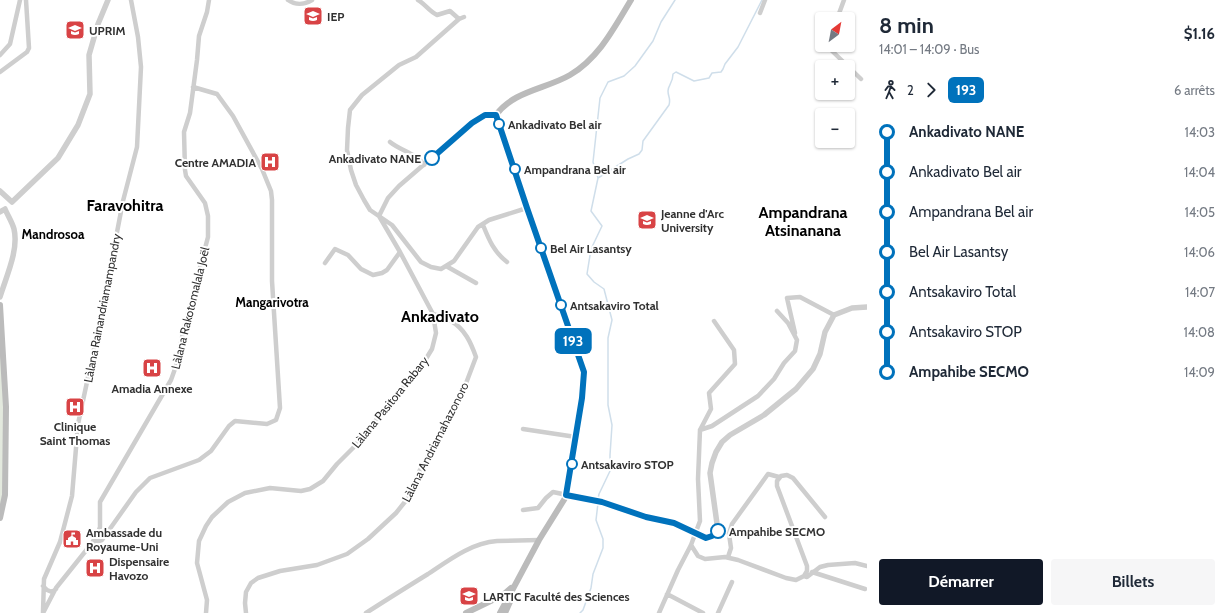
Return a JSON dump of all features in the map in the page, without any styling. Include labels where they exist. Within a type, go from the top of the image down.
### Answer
[{"type":"main road","points":[[500,613],[505,610],[519,577],[566,495],[582,398],[584,372],[496,115],[513,99],[561,80],[579,69],[601,48],[631,0]]},
{"type":"main road","points":[[0,305],[6,415],[5,495],[0,518]]},
{"type":"main road","points":[[466,613],[508,592],[519,577]]},
{"type":"main road","points":[[494,600],[505,610]]},
{"type":"street","points":[[0,55],[10,44],[20,0]]},
{"type":"street","points":[[0,72],[27,52],[26,0]]},
{"type":"street","points":[[0,297],[14,253],[14,231],[10,219],[3,211],[58,158],[78,125],[90,94],[89,55],[98,24],[108,0]]},
{"type":"street","name":"Làlana Rainandriamampandry","points":[[43,613],[44,578],[60,542],[72,496],[78,424],[99,326],[122,201],[138,147],[141,67],[138,37],[131,0]]},
{"type":"street","name":"Làlana Rakotomalala Joël","points":[[43,613],[56,588],[92,544],[100,527],[100,502],[174,373],[184,328],[208,237],[208,216],[205,203],[186,176],[184,132],[190,114],[199,36],[207,12],[209,0]]},
{"type":"street","points":[[288,0],[296,4],[303,4],[312,0]]},
{"type":"street","points":[[418,0],[431,12],[437,15],[450,11],[462,18],[416,56],[400,65],[362,95],[350,110],[347,150],[350,170],[356,185],[370,210],[392,225],[421,262],[431,267],[441,269],[454,261],[478,227],[489,220],[527,208]]},
{"type":"street","points":[[760,14],[765,0]]},
{"type":"street","points":[[840,12],[844,0]]},
{"type":"street","points":[[833,52],[861,79]]},
{"type":"street","points":[[92,544],[102,540],[136,492],[150,478],[199,460],[211,451],[229,426],[235,421],[267,424],[276,420],[280,408],[272,281],[271,191],[262,169],[232,116],[216,94],[193,87]]},
{"type":"street","points":[[379,216],[388,198],[399,186],[472,123],[485,115],[496,115]]},
{"type":"street","points":[[390,142],[419,158],[424,165]]},
{"type":"street","points":[[0,191],[12,202]]},
{"type":"street","name":"Làlana Pasitora Rabary","points":[[206,613],[207,600],[197,563],[199,541],[212,517],[228,502],[245,493],[270,488],[301,491],[310,489],[323,481],[336,464],[353,448],[424,362],[432,349],[436,333],[433,314],[379,216]]},
{"type":"street","points":[[483,224],[493,247],[499,256],[507,262]]},
{"type":"street","points":[[325,263],[335,249],[348,254],[361,269],[373,275],[387,270],[400,252]]},
{"type":"street","points":[[446,266],[476,283]]},
{"type":"street","points":[[700,430],[712,426],[758,396],[774,379],[784,363],[795,351],[797,340],[787,298],[800,297],[834,315]]},
{"type":"street","points":[[523,510],[538,508],[553,492],[602,502],[646,517],[674,523],[706,538],[712,536],[718,531],[710,473],[716,452],[722,442],[730,434],[764,415],[796,389],[813,369],[820,354],[825,332],[834,315],[852,308],[867,307]]},
{"type":"street","points":[[777,311],[788,324],[797,340]]},
{"type":"street","name":"Làlana Andriamahazonoro","points":[[246,613],[246,592],[251,583],[258,578],[280,571],[317,565],[347,554],[368,539],[396,513],[408,498],[420,470],[465,386],[476,357],[470,342],[462,330],[451,320],[433,314]]},
{"type":"street","points":[[659,613],[696,534],[700,521],[698,479],[700,430],[711,409],[709,393],[735,364],[734,350],[714,321]]},
{"type":"street","points":[[523,430],[576,437]]},
{"type":"street","points":[[728,557],[731,548],[729,534],[732,524],[768,474],[780,477]]},
{"type":"street","points":[[804,576],[807,571],[807,566],[778,486],[777,481],[780,476],[787,474],[793,478],[825,516]]},
{"type":"street","points":[[366,613],[453,558],[475,546],[497,540],[539,540]]},
{"type":"street","points":[[691,545],[698,556],[705,559],[728,557],[786,578],[796,580],[807,576],[820,567],[828,565],[855,563],[867,566]]},
{"type":"street","points":[[812,572],[865,589]]},
{"type":"street","points":[[718,613],[732,582]]},
{"type":"street","points":[[43,586],[52,592],[56,588]]},
{"type":"street","points":[[667,594],[703,613]]},
{"type":"shaded area","points":[[0,305],[5,397],[5,491],[0,513]]},
{"type":"waterway","points":[[598,499],[610,471],[612,425],[608,405],[608,338],[612,320],[604,289],[594,282],[587,274],[591,249],[602,226],[591,211],[598,178],[593,162],[600,98],[608,82],[624,76],[635,66],[653,41],[661,22],[675,0]]},
{"type":"waterway","points":[[598,178],[628,159],[639,154],[642,150],[643,141],[669,105],[670,101],[668,89],[673,74],[676,72],[694,81],[709,78],[712,73],[721,72],[738,47],[762,0]]},
{"type":"waterway","points":[[580,613],[583,610],[591,588],[593,574],[603,548],[603,539],[596,520],[598,503]]},
{"type":"bus line","name":"193","points":[[432,158],[472,123],[485,115],[496,115],[584,372],[582,398],[566,495],[602,502],[646,517],[674,523],[706,538],[716,534],[718,531]]},
{"type":"place","name":"IEP","points":[[313,16]]},
{"type":"place","name":"UPRIM","points":[[75,30]]},
{"type":"place","name":"Ankadivato Bel air","points":[[499,124]]},
{"type":"place","name":"Ankadivato NANE","points":[[432,158]]},
{"type":"place","name":"Centre AMADIA","points":[[270,162]]},
{"type":"place","name":"Ampandrana Bel air","points":[[515,169]]},
{"type":"place","name":"Jeanne d'Arc University","points":[[647,220]]},
{"type":"place","name":"Bel Air Lasantsy","points":[[541,248]]},
{"type":"place","name":"Antsakaviro Total","points":[[561,305]]},
{"type":"place","name":"Amadia Annexe","points":[[152,368]]},
{"type":"place","name":"Clinique Saint Thomas","points":[[75,407]]},
{"type":"place","name":"Antsakaviro STOP","points":[[572,464]]},
{"type":"place","name":"Ampahibe SECMO","points":[[718,531]]},
{"type":"place","name":"Ambassade du Royaume-Uni","points":[[72,539]]},
{"type":"place","name":"Dispensaire Havozo","points":[[95,568]]},
{"type":"place","name":"LARTIC Faculté des Sciences","points":[[469,596]]},
{"type":"district","name":"Faravohitra","points":[[125,205]]},
{"type":"district","name":"Ampandrana Atsinanana","points":[[803,221]]},
{"type":"district","name":"Mandrosoa","points":[[53,234]]},
{"type":"district","name":"Mangarivotra","points":[[272,302]]},
{"type":"district","name":"Ankadivato","points":[[440,316]]}]
